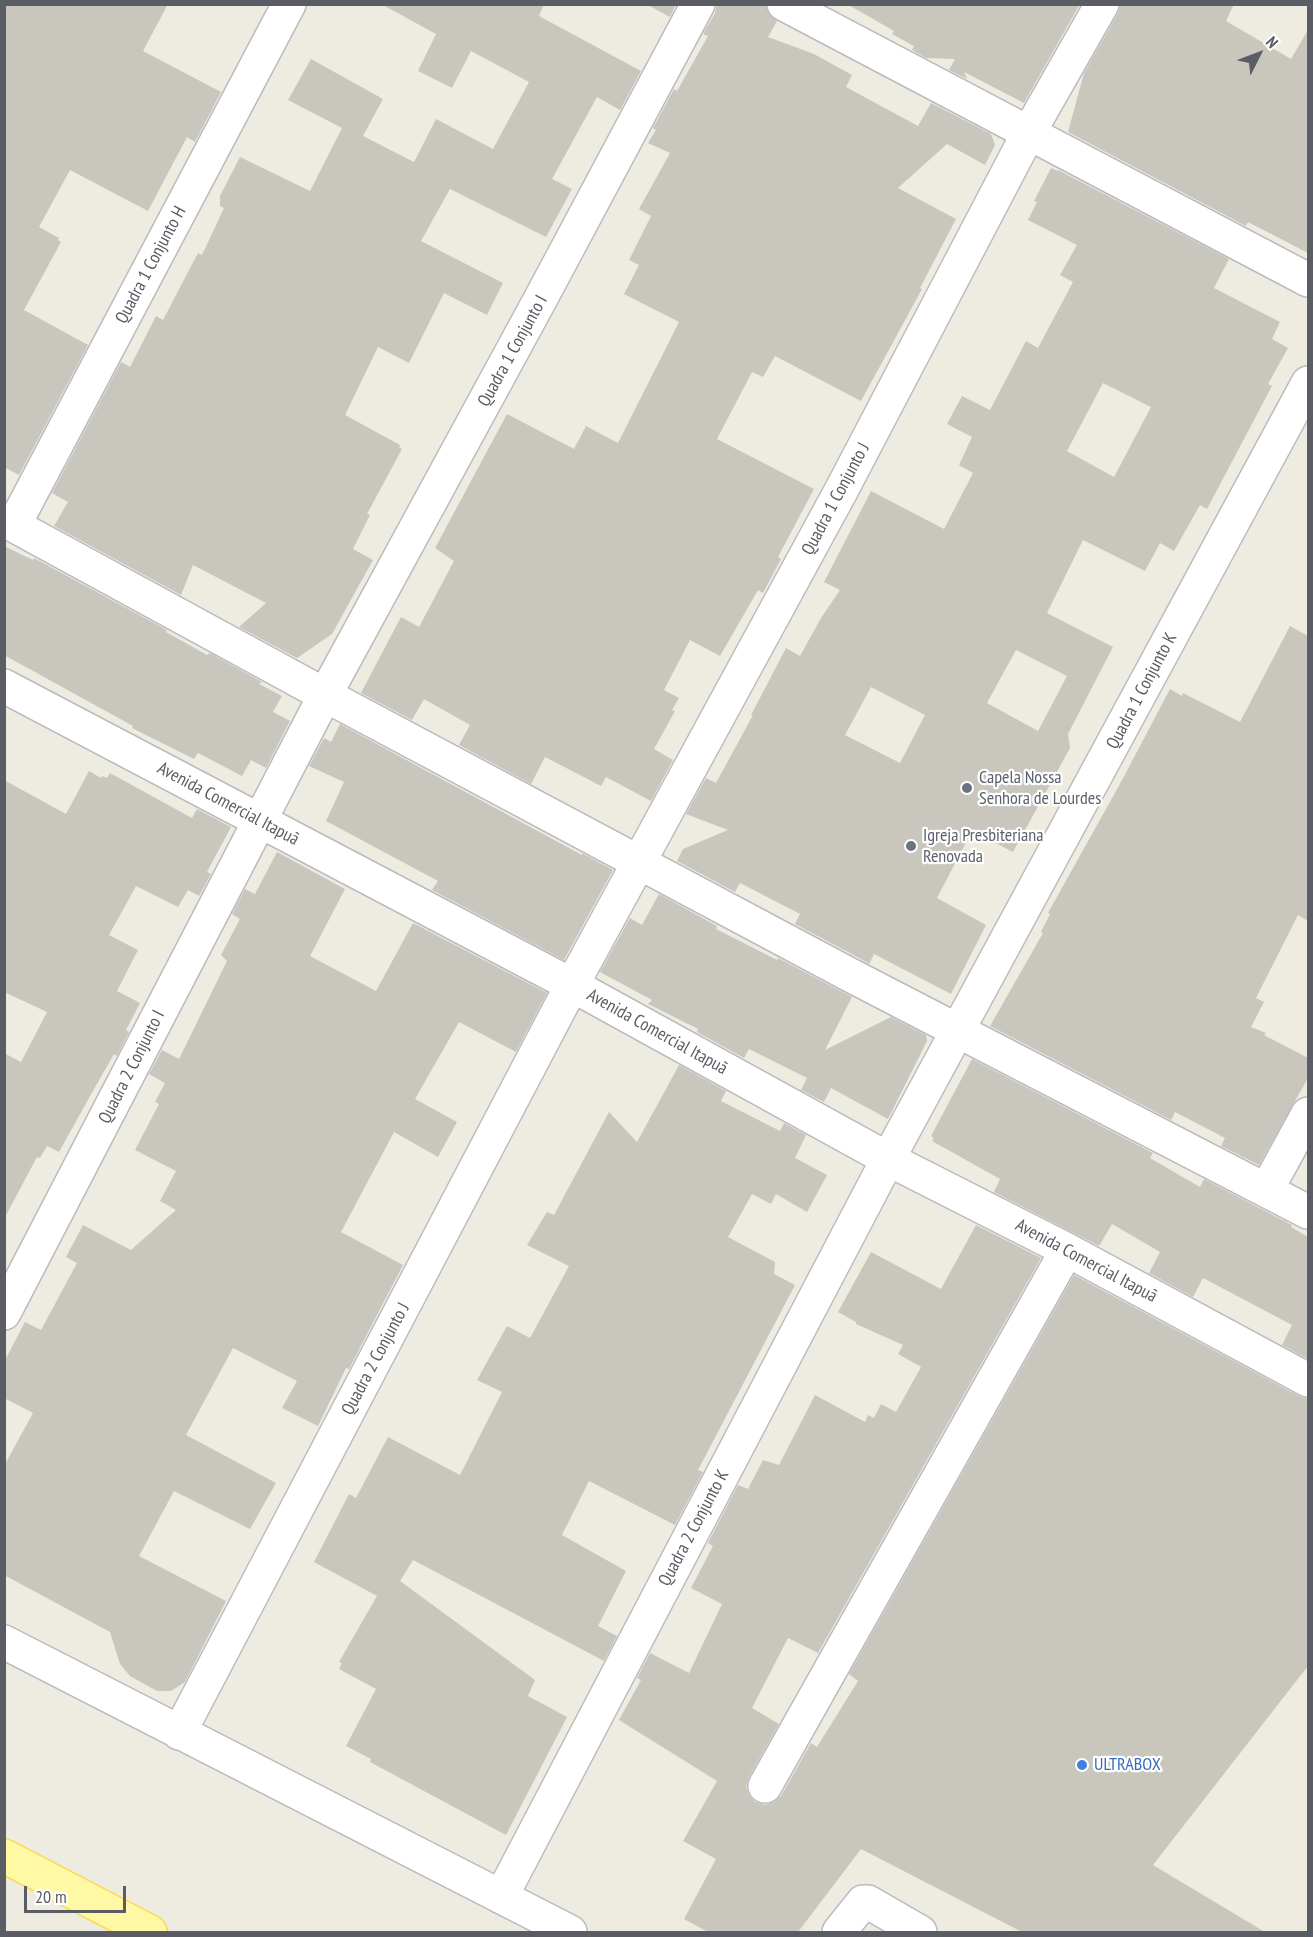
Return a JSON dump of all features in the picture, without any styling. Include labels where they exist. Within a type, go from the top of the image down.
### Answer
[{"type":"main road","points":[[4,1856],[150,1932]]},
{"type":"street","name":"Quadra 1 Conjunto H","points":[[9,523],[289,4]]},
{"type":"street","name":"Quadra 1 Conjunto I","points":[[260,821],[325,695],[698,4]]},
{"type":"street","points":[[784,4],[1308,280]]},
{"type":"street","name":"Quadra 1 Conjunto J","points":[[572,986],[843,489],[1029,134],[1102,4]]},
{"type":"street","name":"Quadra 1 Conjunto K","points":[[888,1159],[1308,383]]},
{"type":"street","points":[[9,523],[325,695],[958,1030],[1308,1212]]},
{"type":"street","name":"Avenida Comercial Itapuã","points":[[4,686],[572,986],[888,1159],[1067,1250],[1308,1380]]},
{"type":"street","name":"Quadra 2 Conjunto I","points":[[4,1313],[260,821]]},
{"type":"street","name":"Quadra 2 Conjunto J","points":[[179,1733],[572,986]]},
{"type":"street","points":[[1267,1189],[1308,1114]]},
{"type":"street","name":"Quadra 2 Conjunto K","points":[[501,1897],[888,1159]]},
{"type":"street","points":[[765,1786],[1067,1250]]},
{"type":"street","points":[[4,1642],[570,1932]]},
{"type":"street","points":[[839,1932],[863,1902],[868,1902],[920,1932]]},
{"type":"building","points":[[4,4],[168,4],[143,51],[221,92],[195,142],[187,137],[148,211],[70,170],[39,227],[59,238],[61,242],[24,310],[88,345],[19,475],[4,467]]},
{"type":"building","points":[[381,4],[544,4],[539,16],[641,71],[620,110],[597,97],[552,179],[572,189],[546,237],[450,189],[421,241],[503,283],[487,315],[444,293],[409,363],[378,347],[345,415],[400,445],[402,449],[367,514],[370,515],[353,549],[373,560],[332,634],[297,658],[239,627],[266,603],[193,565],[181,595],[54,526],[68,502],[52,493],[121,362],[130,367],[156,316],[163,320],[198,253],[202,255],[224,208],[220,206],[220,196],[240,157],[310,191],[342,128],[288,100],[311,59],[383,99],[363,136],[414,162],[436,119],[493,149],[529,82],[471,51],[452,88],[418,71],[436,34]]},
{"type":"building","points":[[646,4],[676,4],[670,17]]},
{"type":"building","points":[[717,4],[765,4],[769,14],[777,21],[768,37],[814,54],[852,75],[846,87],[918,126],[931,103],[991,134],[995,145],[985,165],[947,144],[898,188],[956,219],[920,288],[922,289],[861,401],[775,356],[763,377],[752,372],[717,439],[814,489],[778,557],[781,559],[763,593],[758,590],[720,656],[690,640],[664,690],[679,698],[672,710],[675,711],[654,749],[673,760],[651,801],[606,777],[601,786],[545,757],[531,784],[459,745],[470,725],[424,699],[412,720],[361,693],[401,617],[419,627],[454,561],[435,548],[507,414],[574,449],[586,426],[618,443],[679,322],[624,294],[639,265],[629,260],[651,216],[639,209],[670,153],[648,143],[656,130],[653,128],[674,89],[677,91],[708,36],[703,34],[715,13]]},
{"type":"building","points":[[847,4],[1080,4],[1024,103],[964,72],[967,79],[949,70],[955,59],[926,58],[912,50],[914,46],[892,34],[894,31]]},
{"type":"building","points":[[1121,4],[1234,4],[1226,21],[1291,59],[1308,30],[1308,253],[1248,222],[1246,226],[1068,132],[1084,73]]},
{"type":"building","points":[[1051,168],[1058,170],[1229,259],[1214,288],[1280,322],[1272,339],[1288,348],[1268,384],[1272,386],[1207,509],[1200,505],[1174,551],[1160,543],[1145,571],[1083,540],[1047,613],[1113,647],[1068,734],[1070,748],[1013,852],[972,831],[937,898],[986,925],[951,994],[874,954],[869,964],[795,924],[800,914],[740,883],[735,892],[677,861],[683,849],[728,830],[686,814],[706,778],[716,783],[786,648],[800,656],[840,590],[824,582],[871,491],[944,529],[973,473],[959,465],[972,437],[947,424],[962,396],[990,410],[1026,341],[1038,348],[1073,282],[1060,275],[1077,245],[1028,220],[1037,202],[1034,201]],"holes":[[[1103,383],[1151,407],[1114,477],[1067,451]],[[1016,650],[1067,676],[1038,731],[987,703]],[[871,687],[925,715],[900,763],[845,735]]]},
{"type":"building","points":[[4,546],[33,560],[34,558],[167,630],[166,632],[207,655],[210,653],[282,696],[273,712],[290,721],[266,768],[251,760],[242,776],[198,753],[194,759],[132,728],[133,726],[4,655]]},
{"type":"building","points":[[1290,626],[1308,636],[1308,921],[1298,915],[1256,998],[1264,1002],[1251,1027],[1266,1033],[1264,1035],[1308,1058],[1308,1078],[1259,1165],[1221,1146],[1225,1138],[1175,1112],[1171,1120],[990,1026],[1043,933],[1041,932],[1050,914],[1048,913],[1170,689],[1182,696],[1183,693],[1240,722]]},
{"type":"building","points":[[340,724],[613,870],[564,960],[432,890],[438,881],[326,821],[344,782],[309,766],[324,738],[331,742]]},
{"type":"building","points":[[89,771],[101,778],[102,776],[107,778],[110,773],[192,818],[197,809],[231,827],[207,872],[211,874],[199,896],[188,890],[178,907],[136,886],[109,935],[138,950],[117,991],[140,1003],[126,1030],[129,1032],[117,1056],[114,1054],[59,1152],[47,1146],[40,1158],[37,1157],[4,1219],[4,1053],[21,1062],[47,1012],[4,992],[4,780],[66,814]]},
{"type":"building","points":[[277,852],[345,889],[310,956],[376,991],[413,923],[547,993],[516,1052],[459,1022],[415,1099],[457,1122],[438,1157],[394,1132],[341,1232],[403,1265],[349,1369],[346,1368],[318,1426],[282,1408],[297,1381],[233,1348],[186,1435],[276,1483],[250,1529],[174,1491],[139,1556],[226,1601],[185,1682],[171,1691],[157,1691],[130,1676],[120,1664],[110,1632],[4,1575],[4,1466],[33,1413],[4,1398],[4,1362],[25,1322],[41,1330],[77,1263],[66,1257],[83,1225],[131,1250],[176,1210],[160,1201],[176,1171],[135,1150],[159,1104],[155,1102],[165,1083],[149,1074],[162,1050],[179,1059],[227,961],[221,955],[240,919],[232,914],[245,889],[255,894]]},
{"type":"building","points":[[659,894],[717,926],[716,929],[852,997],[825,1050],[891,1017],[926,1035],[927,1041],[888,1119],[831,1088],[824,1102],[801,1090],[807,1078],[749,1049],[744,1058],[697,1032],[698,1029],[648,1004],[652,1000],[600,972],[630,918],[642,925]]},
{"type":"building","points":[[972,1059],[1153,1153],[1150,1158],[1200,1187],[1204,1179],[1292,1225],[1291,1227],[1308,1237],[1308,1359],[1282,1345],[1292,1325],[1203,1278],[1193,1297],[1149,1273],[1160,1252],[1112,1224],[1099,1246],[994,1192],[1000,1179],[932,1141],[934,1138],[931,1136]]},
{"type":"building","points":[[679,1065],[726,1091],[721,1101],[780,1131],[784,1123],[806,1135],[795,1158],[827,1175],[807,1212],[776,1194],[771,1204],[752,1194],[728,1237],[775,1262],[774,1274],[795,1285],[698,1470],[703,1472],[675,1525],[589,1481],[562,1535],[626,1571],[598,1626],[617,1636],[604,1661],[413,1560],[400,1581],[535,1680],[528,1696],[567,1717],[506,1835],[370,1762],[371,1759],[346,1746],[376,1689],[339,1669],[342,1663],[339,1662],[377,1596],[314,1562],[349,1494],[356,1498],[388,1437],[460,1475],[502,1392],[477,1380],[507,1326],[530,1338],[569,1266],[527,1245],[547,1212],[554,1215],[609,1112],[637,1142]]},
{"type":"building","points":[[976,1225],[1041,1258],[818,1653],[788,1638],[752,1708],[779,1724],[749,1777],[746,1786],[749,1795],[755,1802],[765,1805],[774,1802],[781,1796],[811,1743],[817,1747],[858,1681],[849,1674],[1074,1275],[1308,1399],[1308,1666],[1153,1865],[1265,1932],[1022,1932],[861,1849],[798,1932],[708,1932],[684,1919],[716,1859],[683,1841],[717,1781],[619,1720],[641,1680],[637,1678],[650,1653],[689,1673],[722,1604],[691,1588],[713,1546],[708,1543],[738,1485],[748,1489],[763,1460],[779,1465],[815,1395],[865,1422],[868,1415],[874,1418],[881,1404],[896,1412],[921,1367],[898,1354],[903,1345],[856,1324],[838,1312],[871,1252],[941,1289]]},
{"type":"place","name":"Capela Nossa Senhora de Lourdes","points":[[967,788]]},
{"type":"place","name":"Igreja Presbiteriana Renovada","points":[[911,846]]},
{"type":"place","name":"ULTRABOX","points":[[1082,1765]]}]
